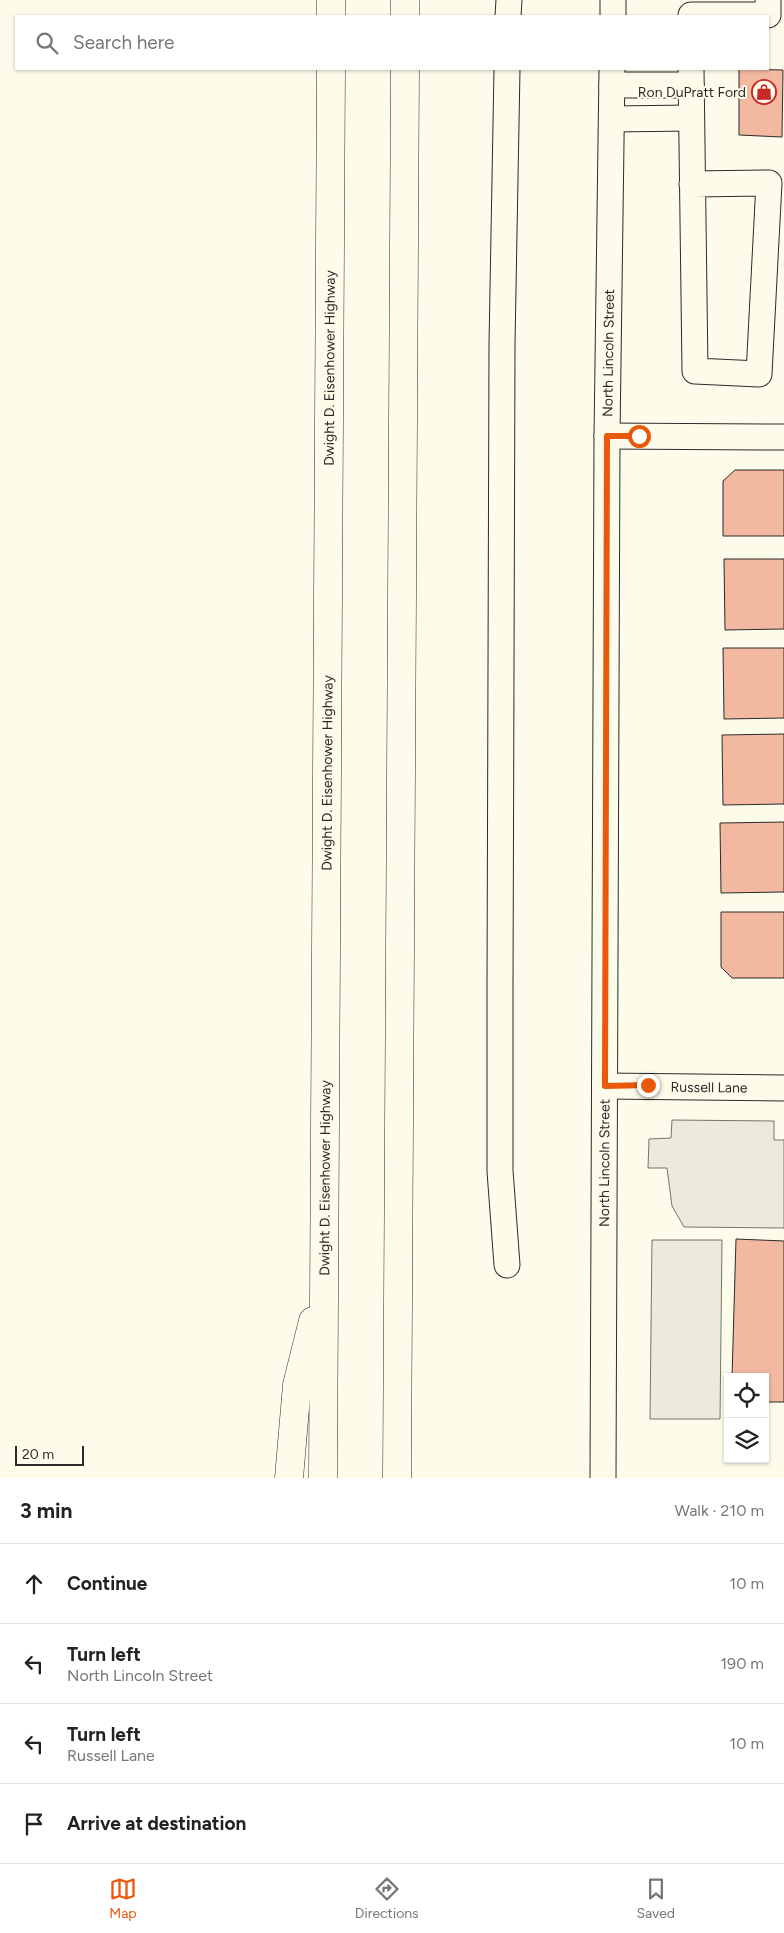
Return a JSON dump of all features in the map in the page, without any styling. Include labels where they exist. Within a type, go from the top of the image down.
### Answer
[{"type":"highway","points":[[331,0],[331,15]]},
{"type":"highway","points":[[405,0],[405,15]]},
{"type":"highway","name":"Dwight D. Eisenhower Highway","points":[[323,1478],[331,70]]},
{"type":"highway","points":[[397,1478],[405,70]]},
{"type":"highway","points":[[290,1478],[297,1385],[324,1276]]},
{"type":"street","points":[[508,15],[509,0]]},
{"type":"street","points":[[612,15],[613,0]]},
{"type":"street","points":[[691,10],[773,11]]},
{"type":"street","points":[[507,70],[502,344],[500,1171],[507,1265]]},
{"type":"street","points":[[612,77],[691,77],[691,118],[694,371],[759,374],[776,181],[692,184]]},
{"type":"street","name":"North Lincoln Street","points":[[603,1478],[607,436],[612,77]]},
{"type":"street","points":[[612,119],[691,118]]},
{"type":"street","points":[[607,436],[784,437]]},
{"type":"street","name":"Russell Lane","points":[[605,1086],[784,1088]]},
{"type":"shaded area","points":[[672,1120],[774,1121],[774,1140],[784,1140],[784,1228],[684,1227],[672,1206],[667,1168],[648,1168],[649,1139],[671,1138]]},
{"type":"shaded area","points":[[652,1240],[722,1240],[720,1419],[650,1419]]},
{"type":"building","points":[[739,70],[783,70],[782,137],[739,135]]},
{"type":"building","points":[[735,470],[784,470],[784,536],[723,536],[723,481]]},
{"type":"building","points":[[724,559],[784,559],[784,629],[725,630]]},
{"type":"building","points":[[723,648],[784,648],[784,718],[724,719]]},
{"type":"building","points":[[784,734],[784,804],[723,805],[722,735]]},
{"type":"building","points":[[784,822],[784,892],[721,893],[720,823]]},
{"type":"building","points":[[721,912],[784,912],[784,978],[732,978],[721,967]]},
{"type":"building","points":[[736,1239],[784,1241],[784,1402],[769,1402],[769,1373],[732,1373]]},
{"type":"place","name":"Ron DuPratt Ford","points":[[764,92]]},
{"type":"route","points":[[639,436],[607,436],[605,1086],[648,1085]]}]
